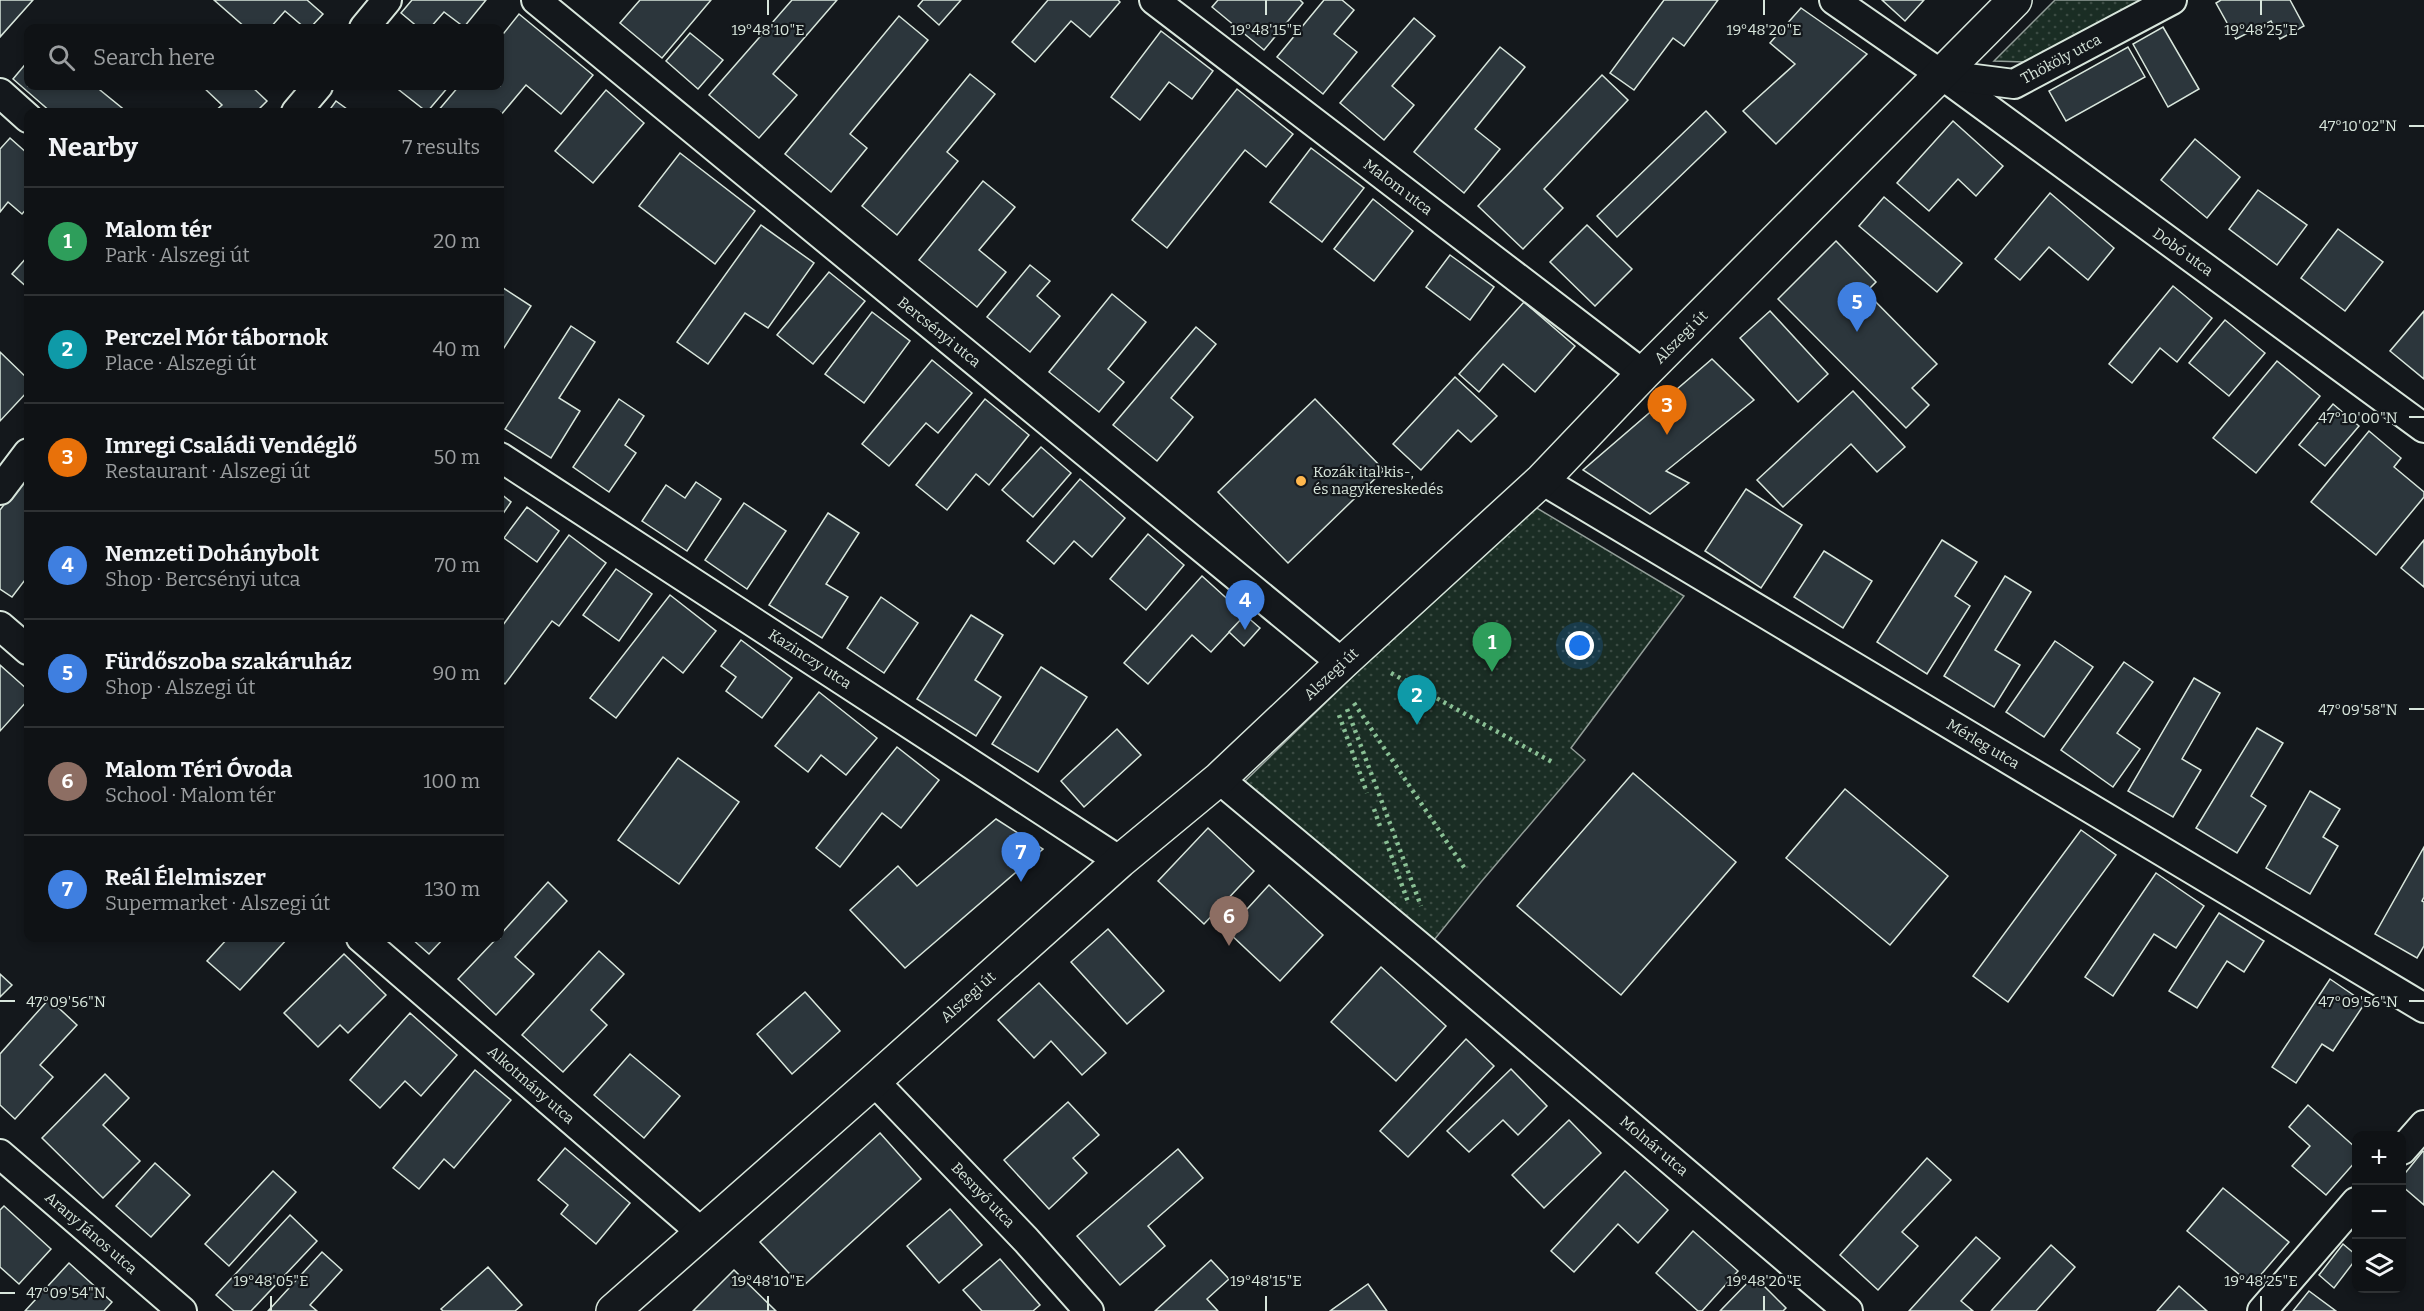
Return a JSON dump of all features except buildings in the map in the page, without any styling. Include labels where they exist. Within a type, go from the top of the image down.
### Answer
[{"type":"main road","name":"Alszegi út","points":[[613,1311],[874,1082],[1120,861],[1219,779],[1542,480],[1643,374],[2015,0]]},
{"type":"street","points":[[367,24],[387,0]]},
{"type":"street","name":"Bercsényi utca","points":[[536,0],[1342,663]]},
{"type":"street","name":"Malom utca","points":[[1154,0],[1643,374]]},
{"type":"street","name":"Dobó utca","points":[[1834,0],[1942,75],[2424,428]]},
{"type":"street","name":"Thököly utca","points":[[1942,75],[2014,84],[2172,0]]},
{"type":"street","points":[[299,108],[315,90]]},
{"type":"street","points":[[0,93],[24,114]]},
{"type":"street","points":[[0,490],[24,458]]},
{"type":"street","name":"Kazinczy utca","points":[[504,460],[1120,861]]},
{"type":"street","name":"Mérleg utca","points":[[1542,480],[2424,1008]]},
{"type":"street","points":[[0,626],[24,647]]},
{"type":"street","name":"Molnár utca","points":[[1219,779],[1848,1311]]},
{"type":"street","name":"Alkotmány utca","points":[[366,942],[701,1232]]},
{"type":"street","name":"Besnyő utca","points":[[874,1082],[1026,1240],[1089,1311]]},
{"type":"street","points":[[2406,1145],[2424,1125]]},
{"type":"street","name":"Arany János utca","points":[[0,1154],[182,1311]]},
{"type":"street","points":[[2262,1311],[2352,1207]]},
{"type":"green space","points":[[2055,0],[2141,0],[2025,62],[1994,61]]},
{"type":"green space","points":[[1530,504],[1684,596],[1571,748],[1585,760],[1430,945],[1241,785]]},
{"type":"hedge","points":[[1391,673],[1552,762]]},
{"type":"hedge","points":[[1354,703],[1465,869]]},
{"type":"hedge","points":[[1347,709],[1421,906]]},
{"type":"hedge","points":[[1339,715],[1367,793]]},
{"type":"hedge","points":[[1374,809],[1381,829]]},
{"type":"hedge","points":[[1386,841],[1408,902]]},
{"type":"place","name":"Fürdőszoba szakáruház","points":[[1857,332]]},
{"type":"place","name":"Imregi Családi Vendéglő","points":[[1667,435]]},
{"type":"place","name":"Kozák ital kis-, és nagykereskedés","points":[[1301,481]]},
{"type":"place","name":"Nemzeti Dohánybolt","points":[[1245,630]]},
{"type":"place","name":"Malom tér","points":[[1492,672]]},
{"type":"place","name":"Perczel Mór tábornok","points":[[1417,725]]},
{"type":"place","name":"Reál Élelmiszer","points":[[1021,882]]},
{"type":"place","name":"Malom Téri Óvoda","points":[[1229,946]]}]
